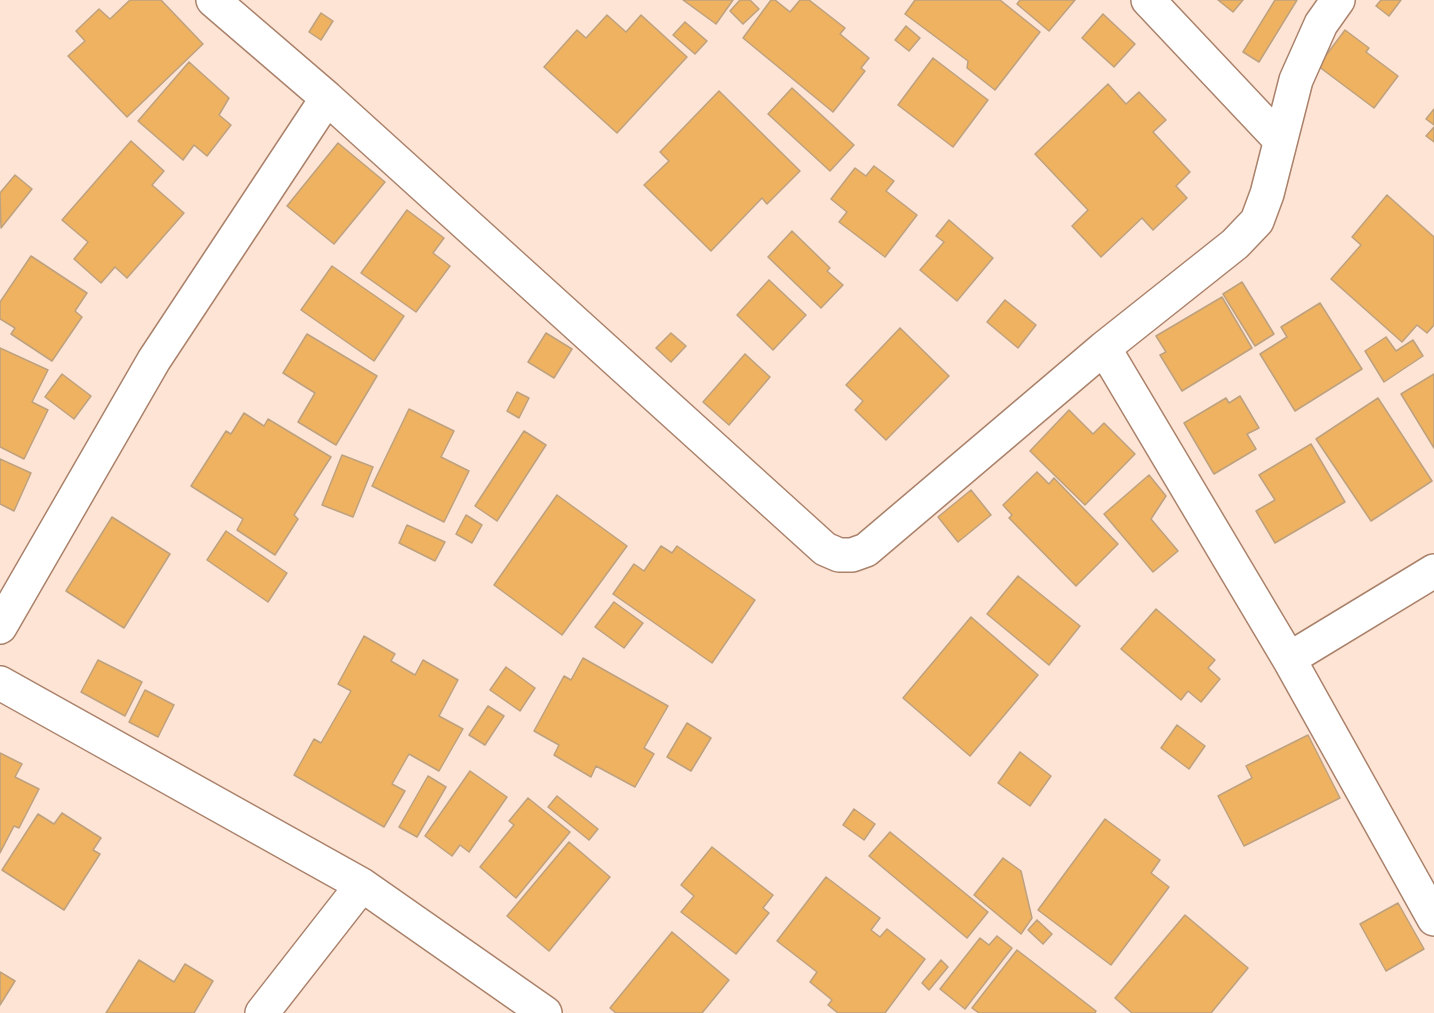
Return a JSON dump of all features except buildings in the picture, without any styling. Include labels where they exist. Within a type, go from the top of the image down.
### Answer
[{"type":"street","points":[[213,0],[327,98],[825,549],[839,555],[852,555],[866,550],[1104,348],[1235,244],[1257,220],[1267,194],[1296,80],[1321,24],[1338,0]]},
{"type":"street","points":[[1148,0],[1280,140]]},
{"type":"street","points":[[0,627],[154,360],[327,98]]},
{"type":"street","points":[[1104,348],[1289,659],[1434,919]]},
{"type":"street","points":[[1289,659],[1434,571]]},
{"type":"street","points":[[0,683],[362,885],[545,1013]]},
{"type":"street","points":[[262,1013],[362,885]]}]
